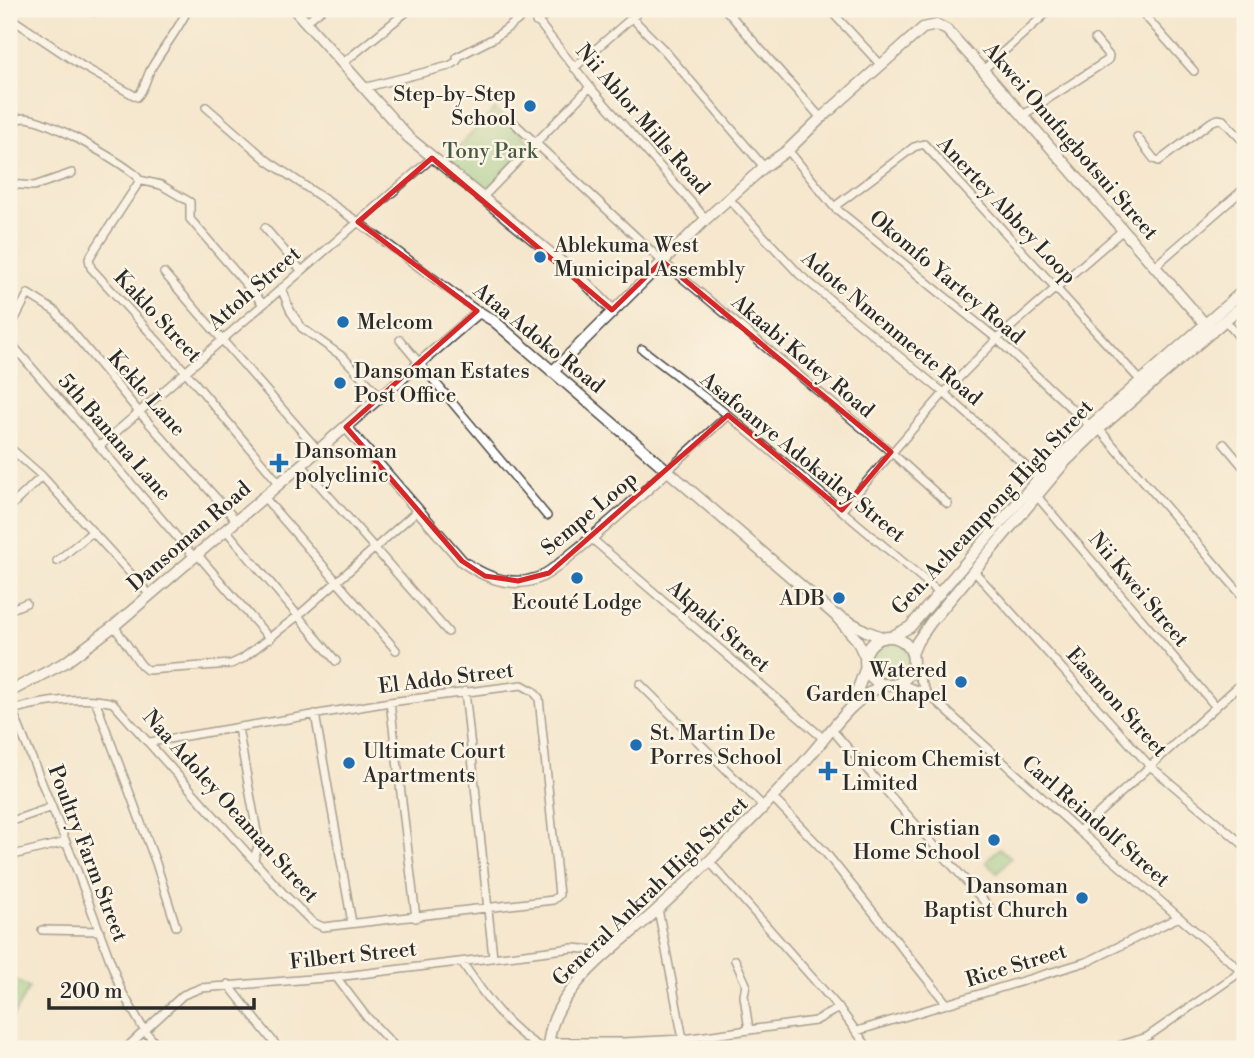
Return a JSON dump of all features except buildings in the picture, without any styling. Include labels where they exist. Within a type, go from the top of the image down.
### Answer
[{"type":"main road","points":[[294,9],[396,125],[432,158],[582,279],[612,310]]},
{"type":"main road","name":"Akwei Onufugbotsui Street","points":[[552,372],[612,310],[729,198],[788,150],[923,29],[937,25],[947,30],[984,70],[1209,327]]},
{"type":"main road","name":"Gen. Acheampong High Street","points":[[887,637],[905,631],[941,594],[1039,478],[1209,327],[1245,289]]},
{"type":"main road","name":"Gen. Acheampong High Street","points":[[912,654],[920,637],[973,570],[1094,428],[1140,380],[1245,303]]},
{"type":"main road","name":"Dansoman Road","points":[[9,692],[66,662],[114,626],[479,312]]},
{"type":"main road","name":"Ataa Adoko Road","points":[[479,312],[494,321],[835,615],[857,640],[866,663]]},
{"type":"main road","name":"Sempe Loop","points":[[346,427],[462,561],[485,576],[497,580],[537,579],[548,573],[667,471]]},
{"type":"main road","name":"Ataa Adoko Road","points":[[835,615],[866,631],[887,637]]},
{"type":"main road","points":[[887,637],[904,642],[912,654],[913,666],[909,675],[898,683],[886,684],[875,680],[866,663],[871,645],[887,637]]},
{"type":"main road","name":"General Ankrah High Street","points":[[851,706],[866,663]]},
{"type":"main road","name":"General Ankrah High Street","points":[[546,1047],[559,1007],[572,989],[773,798],[851,706],[886,684]]},
{"type":"street","points":[[16,9],[10,18],[135,97],[139,96],[153,65],[178,30],[188,9]]},
{"type":"street","points":[[307,21],[322,9]]},
{"type":"street","points":[[343,63],[411,9]]},
{"type":"street","points":[[536,22],[553,9]]},
{"type":"street","points":[[574,68],[642,9]]},
{"type":"street","points":[[725,9],[821,118]]},
{"type":"street","points":[[829,9],[881,65]]},
{"type":"street","points":[[984,70],[1051,9]]},
{"type":"street","points":[[1139,9],[1195,71]]},
{"type":"street","points":[[1241,9],[1245,13]]},
{"type":"street","points":[[363,88],[456,62],[455,58],[494,38],[529,10]]},
{"type":"street","name":"Nii Ablor Mills Road","points":[[529,10],[590,87],[706,219]]},
{"type":"street","points":[[632,18],[665,51],[764,167]]},
{"type":"street","points":[[1023,115],[1108,60],[1109,57],[1096,39]]},
{"type":"street","points":[[483,197],[590,87]]},
{"type":"street","name":"Ataa Adoko Road","points":[[206,107],[268,160],[358,222],[479,312]]},
{"type":"street","points":[[9,122],[24,118],[53,128],[133,173],[139,180],[161,185],[190,202],[190,219],[262,304]]},
{"type":"street","points":[[1137,136],[1154,159],[1159,161],[1218,119],[1223,120],[1245,143]]},
{"type":"street","name":"Akaabi Kotey Road","points":[[512,121],[662,261],[891,452],[948,504]]},
{"type":"street","name":"Anertey Abbey Loop","points":[[834,206],[914,147],[925,144],[1140,380]]},
{"type":"street","name":"Okomfo Yartey Road","points":[[788,150],[834,206],[997,339],[1094,428],[1245,599]]},
{"type":"street","name":"Attoh Street","points":[[100,446],[432,158]]},
{"type":"street","points":[[9,184],[34,186],[72,173]]},
{"type":"street","name":"Kaklo Street","points":[[139,180],[93,251],[89,259],[91,268],[186,371],[279,483]]},
{"type":"street","points":[[1155,266],[1245,188]]},
{"type":"street","name":"Adote Nmenmeete Road","points":[[729,198],[800,275],[944,393],[1039,478]]},
{"type":"street","points":[[265,228],[302,270]]},
{"type":"street","points":[[842,510],[944,393],[997,339],[1123,230]]},
{"type":"street","points":[[164,273],[318,450]]},
{"type":"street","points":[[281,288],[291,312],[302,328],[343,357],[381,397]]},
{"type":"street","name":"Kekle Lane","points":[[9,330],[28,294],[55,311],[139,412],[236,520]]},
{"type":"street","points":[[1225,320],[1245,344]]},
{"type":"street","points":[[400,340],[547,516]]},
{"type":"street","name":"5th Banana Lane","points":[[9,341],[270,639]]},
{"type":"street","name":"Asafoanye Adokailey Street","points":[[642,349],[727,415],[941,594]]},
{"type":"street","points":[[667,471],[727,415]]},
{"type":"street","points":[[1224,444],[1245,469]]},
{"type":"street","points":[[9,447],[42,476],[150,595]]},
{"type":"street","points":[[301,464],[448,632]]},
{"type":"street","points":[[9,508],[42,476]]},
{"type":"street","name":"Nii Kwei Street","points":[[1035,495],[1216,707]]},
{"type":"street","points":[[263,496],[396,650]]},
{"type":"street","points":[[114,626],[141,666],[147,670],[231,664],[270,639],[418,510]]},
{"type":"street","points":[[226,530],[336,661]]},
{"type":"street","points":[[57,561],[92,533]]},
{"type":"street","name":"Akpaki Street","points":[[592,538],[824,739]]},
{"type":"street","name":"Easmon Street","points":[[973,570],[1149,765],[1245,846]]},
{"type":"street","points":[[9,610],[26,603]]},
{"type":"street","name":"Carl Reindolf Street","points":[[913,666],[926,693],[1079,831],[1244,972]]},
{"type":"street","points":[[1079,831],[1245,680]]},
{"type":"street","name":"Carl Reindolf Street","points":[[898,683],[926,693]]},
{"type":"street","points":[[640,684],[764,807]]},
{"type":"street","name":"El Addo Street","points":[[150,742],[390,702],[522,685],[539,698],[559,890],[559,895],[553,900]]},
{"type":"street","points":[[465,691],[493,957]]},
{"type":"street","points":[[12,710],[42,702],[95,700],[156,863],[176,926]]},
{"type":"street","name":"Naa Adoley Oeaman Street","points":[[95,700],[113,703],[118,707],[312,922],[323,927],[553,900]]},
{"type":"street","name":"Poultry Farm Street","points":[[9,702],[66,842],[121,990],[144,1030],[160,1049]]},
{"type":"street","points":[[390,702],[416,918]]},
{"type":"street","points":[[315,715],[352,923]]},
{"type":"street","points":[[238,728],[259,843],[254,859]]},
{"type":"street","points":[[832,730],[990,908]]},
{"type":"street","points":[[773,798],[825,852],[947,1004]]},
{"type":"street","points":[[9,822],[52,807]]},
{"type":"street","points":[[9,856],[66,842]]},
{"type":"street","points":[[709,861],[839,1008],[869,1049]]},
{"type":"street","points":[[658,909],[683,1039]]},
{"type":"street","name":"Rice Street","points":[[858,1031],[1089,961],[1179,917]]},
{"type":"street","points":[[42,930],[100,931]]},
{"type":"street","name":"Filbert Street","points":[[125,1049],[183,995],[201,988],[336,977],[584,948],[606,956]]},
{"type":"street","points":[[735,960],[746,984],[744,996],[749,1030]]},
{"type":"street","points":[[461,962],[508,1024],[523,1038],[546,1047],[683,1039],[815,1021],[839,1008]]},
{"type":"street","points":[[1110,1049],[1147,1037],[1244,972]]},
{"type":"street","points":[[336,977],[365,1015],[397,1049]]},
{"type":"street","points":[[228,984],[279,1049]]},
{"type":"highlighted area","points":[[432,158],[612,310],[662,261],[891,452],[842,510],[728,415],[549,573],[518,581],[485,576],[462,561],[346,427],[477,311],[358,222]]},
{"type":"green space","name":"Tony Park","points":[[495,109],[532,144],[485,193],[448,158]]},
{"type":"green space","points":[[890,641],[898,642],[904,647],[909,653],[909,669],[904,675],[898,680],[890,681],[882,680],[876,675],[871,669],[870,661],[871,653],[876,647],[882,642]]},
{"type":"green space","points":[[999,848],[1011,858],[997,873],[986,862]]},
{"type":"green space","points":[[9,976],[29,988],[9,1023]]},
{"type":"place","name":"Step-by-Step School","points":[[530,106]]},
{"type":"place","name":"Ablekuma West Municipal Assembly","points":[[540,257]]},
{"type":"place","name":"Melcom","points":[[343,322]]},
{"type":"place","name":"Dansoman Estates Post Office","points":[[340,383]]},
{"type":"place","name":"Dansoman polyclinic","points":[[279,463]]},
{"type":"place","name":"Ecouté Lodge","points":[[577,578]]},
{"type":"place","name":"ADB","points":[[839,598]]},
{"type":"place","name":"Watered Garden Chapel","points":[[961,682]]},
{"type":"place","name":"St. Martin De Porres School","points":[[636,745]]},
{"type":"place","name":"Ultimate Court Apartments","points":[[349,763]]},
{"type":"place","name":"Unicom Chemist Limited","points":[[828,771]]},
{"type":"place","name":"Christian Home School","points":[[994,840]]},
{"type":"place","name":"Dansoman Baptist Church","points":[[1082,898]]}]
